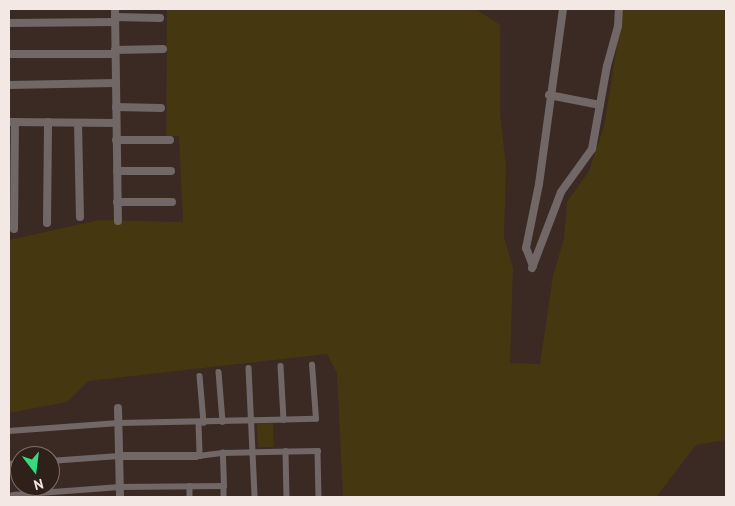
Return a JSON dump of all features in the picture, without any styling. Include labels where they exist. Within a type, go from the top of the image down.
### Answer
[{"type":"street","points":[[115,9],[118,221]]},
{"type":"street","points":[[563,9],[549,96],[539,184],[526,248],[532,267],[561,192],[592,149],[618,26],[619,9]]},
{"type":"street","points":[[9,23],[160,18]]},
{"type":"street","points":[[9,54],[163,49]]},
{"type":"street","points":[[9,84],[116,83]]},
{"type":"street","points":[[549,96],[600,105]]},
{"type":"street","points":[[116,107],[161,108]]},
{"type":"street","points":[[14,230],[12,122],[116,123]]},
{"type":"street","points":[[47,223],[48,122]]},
{"type":"street","points":[[78,123],[80,217]]},
{"type":"street","points":[[116,140],[170,140]]},
{"type":"street","points":[[117,170],[171,171]]},
{"type":"street","points":[[117,202],[172,202]]},
{"type":"street","points":[[9,431],[119,423],[202,423],[316,419],[312,365]]},
{"type":"street","points":[[281,366],[284,420]]},
{"type":"street","points":[[249,368],[255,497]]},
{"type":"street","points":[[219,372],[223,422]]},
{"type":"street","points":[[198,456],[202,423],[200,376]]},
{"type":"street","points":[[118,408],[120,497]]},
{"type":"street","points":[[60,460],[119,456],[198,456],[223,453],[318,451],[319,497]]},
{"type":"street","points":[[286,452],[287,497]]},
{"type":"street","points":[[223,453],[224,497]]},
{"type":"street","points":[[190,486],[190,497]]},
{"type":"street","points":[[60,492],[120,487],[224,486]]},
{"type":"shaded area","points":[[167,9],[476,9],[500,25],[500,112],[506,166],[504,237],[513,268],[510,363],[540,364],[553,276],[564,238],[567,202],[589,171],[604,126],[623,9],[726,9],[726,440],[696,445],[656,497],[343,497],[337,373],[327,354],[88,381],[67,402],[9,413],[9,240],[99,220],[183,222],[179,136],[166,136]]},
{"type":"shaded area","points":[[273,423],[274,447],[258,448],[257,424]]}]
